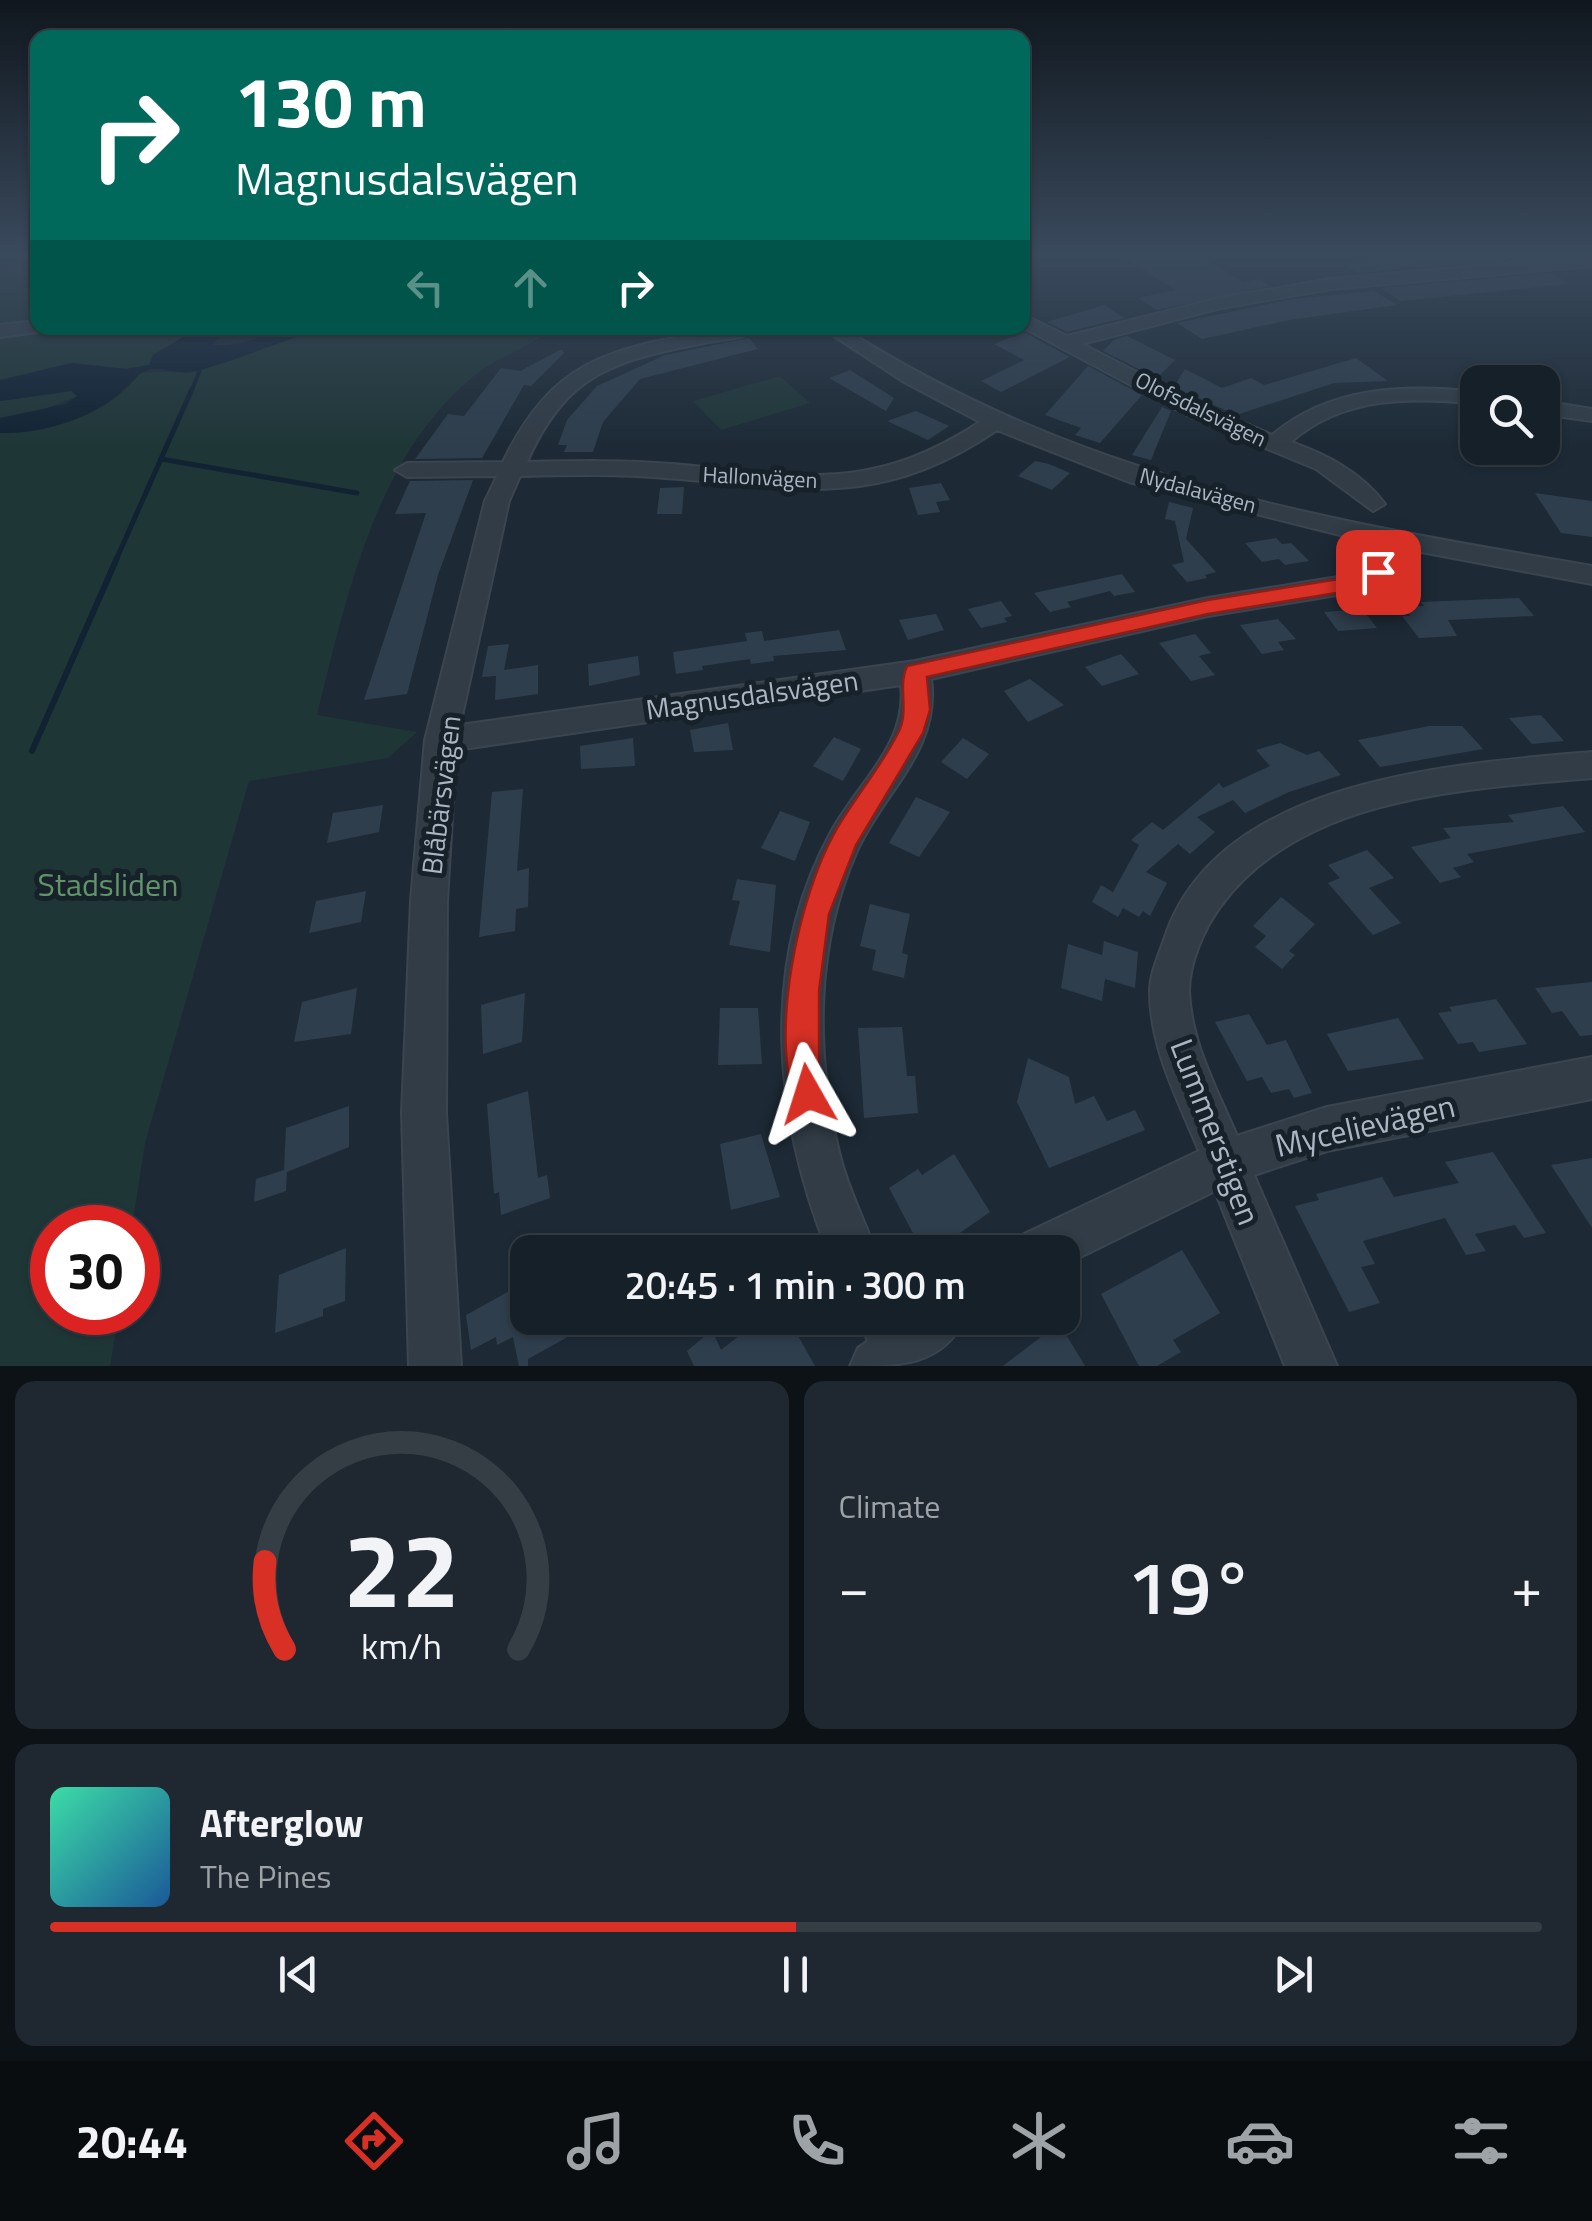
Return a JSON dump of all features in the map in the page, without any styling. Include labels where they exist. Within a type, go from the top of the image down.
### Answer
[{"type":"street","points":[[1067,342],[1159,319]]},
{"type":"street","name":"Olofsdalsvägen","points":[[1030,322],[1274,445],[1336,468],[1355,480],[1373,504]]},
{"type":"street","points":[[0,331],[30,328]]},
{"type":"street","name":"Blåbärsvägen","points":[[435,1366],[424,1114],[429,901],[441,740],[498,501],[542,410],[580,376],[645,349],[716,335]]},
{"type":"street","name":"Nydalavägen","points":[[842,335],[995,422],[1139,475],[1390,540],[1592,576]]},
{"type":"street","points":[[1274,445],[1303,422],[1369,397],[1424,392],[1460,396]]},
{"type":"street","points":[[1560,410],[1592,414]]},
{"type":"street","name":"Hallonvägen","points":[[406,470],[638,469],[766,480],[858,480],[920,466],[995,422]]},
{"type":"street","name":"Magnusdalsvägen","points":[[441,740],[915,672],[1208,607],[1363,580],[1384,564],[1390,540]]},
{"type":"street","points":[[846,1235],[818,1148],[803,1068],[804,991],[815,914],[831,868],[915,723],[915,672]]},
{"type":"street","name":"Lummerstigen","points":[[1310,1366],[1176,1043],[1170,985],[1179,942],[1204,896],[1238,858],[1287,824],[1354,802],[1443,784],[1592,765]]},
{"type":"street","name":"Mycelievägen","points":[[1074,1235],[1225,1162],[1327,1129],[1592,1078]]},
{"type":"green space","points":[[0,319],[30,319],[30,335],[186,335],[153,355],[149,365],[126,369],[72,363],[0,380]]},
{"type":"green space","name":"Stadsliden","points":[[300,335],[542,335],[483,369],[440,409],[388,488],[353,578],[317,715],[417,732],[388,758],[249,781],[145,1143],[135,1205],[30,1205],[30,1335],[115,1335],[110,1366],[0,1366],[0,433],[38,430],[77,419],[113,400],[140,373],[200,370]]},
{"type":"green space","points":[[780,376],[810,403],[721,430],[693,401]]},
{"type":"green space","points":[[72,391],[78,396],[35,413],[0,418],[0,401]]},
{"type":"water","points":[[186,335],[226,335],[213,345],[220,345],[264,335],[301,335],[197,371],[145,371],[104,405],[76,419],[30,431],[0,433],[0,418],[66,404],[77,396],[71,391],[0,401],[0,380],[72,363],[126,369],[149,365],[153,355]]},
{"type":"building","points":[[1058,319],[1122,319],[1067,332],[1047,322]]},
{"type":"building","points":[[1198,319],[1298,319],[1202,339],[1177,323]]},
{"type":"building","points":[[1016,335],[1030,335],[1070,357],[1001,392],[981,381],[1024,360],[994,344]]},
{"type":"building","points":[[1127,336],[1175,360],[1157,378],[1103,351],[1114,340]]},
{"type":"building","points":[[749,338],[758,349],[640,379],[603,422],[593,452],[564,452],[567,445],[558,445],[567,420],[597,386],[665,355]]},
{"type":"building","points":[[562,349],[564,353],[531,386],[524,385],[482,458],[415,459],[448,414],[464,416],[501,368],[520,371]]},
{"type":"building","points":[[1356,358],[1388,381],[1334,383],[1236,415],[1174,387],[1185,369],[1222,388],[1251,378],[1264,385]]},
{"type":"building","points":[[1088,366],[1142,395],[1100,443],[1075,435],[1081,428],[1045,415]]},
{"type":"building","points":[[850,370],[894,398],[886,411],[829,378]]},
{"type":"building","points":[[1162,407],[1171,411],[1151,460],[1132,455]]},
{"type":"building","points":[[916,411],[949,426],[928,440],[887,421]]},
{"type":"building","points":[[1035,461],[1070,473],[1052,490],[1018,476]]},
{"type":"building","points":[[473,480],[438,575],[407,694],[364,700],[426,513],[395,514],[410,481]]},
{"type":"building","points":[[941,483],[950,500],[936,502],[940,512],[918,515],[909,488]]},
{"type":"building","points":[[684,487],[682,514],[657,514],[660,488]]},
{"type":"building","points":[[1535,493],[1592,501],[1592,537],[1561,533]]},
{"type":"building","points":[[1169,502],[1193,508],[1186,539],[1216,572],[1205,575],[1207,578],[1187,582],[1172,565],[1184,562],[1175,521],[1165,519]]},
{"type":"building","points":[[1276,538],[1282,544],[1291,543],[1309,561],[1285,565],[1279,559],[1262,562],[1245,543]]},
{"type":"building","points":[[1122,574],[1135,592],[1114,596],[1110,591],[1067,602],[1071,607],[1050,612],[1034,593]]},
{"type":"building","points":[[1519,598],[1534,616],[1448,620],[1457,636],[1419,638],[1402,616],[1410,616],[1404,607],[1424,606],[1421,602]]},
{"type":"building","points":[[1001,601],[1012,616],[1004,618],[1007,622],[981,628],[968,609]]},
{"type":"building","points":[[1362,609],[1377,628],[1338,631],[1324,612]]},
{"type":"building","points":[[936,614],[944,630],[908,640],[899,620]]},
{"type":"building","points":[[1278,619],[1296,639],[1278,642],[1284,650],[1262,654],[1240,625]]},
{"type":"building","points":[[839,630],[846,650],[773,656],[774,661],[751,664],[750,659],[676,674],[673,652],[747,641],[745,633],[762,631],[764,641]]},
{"type":"building","points":[[1195,634],[1211,653],[1199,656],[1215,675],[1191,681],[1159,643]]},
{"type":"building","points":[[509,644],[504,670],[538,665],[538,694],[495,700],[496,676],[482,677],[488,646]]},
{"type":"building","points":[[1121,654],[1139,674],[1102,686],[1085,667]]},
{"type":"building","points":[[638,656],[640,675],[589,686],[588,664]]},
{"type":"building","points":[[1030,679],[1064,705],[1028,722],[1004,691]]},
{"type":"building","points":[[1541,715],[1564,741],[1532,744],[1509,718]]},
{"type":"building","points":[[728,723],[733,750],[694,752],[690,730]]},
{"type":"building","points":[[1429,726],[1462,726],[1483,749],[1380,767],[1358,740]]},
{"type":"building","points":[[834,737],[861,749],[843,781],[813,766]]},
{"type":"building","points":[[633,738],[635,766],[581,769],[580,746]]},
{"type":"building","points":[[963,738],[989,754],[967,779],[941,762]]},
{"type":"building","points":[[1280,743],[1307,755],[1319,751],[1341,775],[1289,792],[1245,813],[1233,800],[1197,817],[1215,832],[1190,854],[1178,844],[1146,872],[1167,883],[1150,916],[1143,911],[1139,917],[1123,908],[1118,917],[1092,902],[1101,885],[1113,892],[1139,845],[1131,840],[1152,822],[1163,830],[1219,783],[1223,788],[1270,766],[1256,750]]},
{"type":"building","points":[[523,789],[517,871],[529,868],[528,907],[516,909],[515,931],[479,937],[492,792]]},
{"type":"building","points":[[916,797],[950,812],[919,857],[889,843]]},
{"type":"building","points":[[383,805],[379,832],[327,843],[333,813]]},
{"type":"building","points":[[1563,806],[1585,832],[1467,854],[1474,862],[1453,868],[1461,877],[1440,883],[1411,847],[1451,838],[1443,828],[1514,822],[1508,815]]},
{"type":"building","points":[[780,811],[810,822],[795,861],[761,848]]},
{"type":"building","points":[[1367,850],[1394,878],[1369,888],[1401,923],[1373,935],[1328,883],[1340,878],[1328,865]]},
{"type":"building","points":[[737,879],[776,885],[770,952],[729,945],[740,901],[732,900]]},
{"type":"building","points":[[366,891],[361,922],[309,933],[316,901]]},
{"type":"building","points":[[1281,897],[1315,924],[1289,951],[1295,955],[1282,969],[1255,947],[1266,936],[1253,926]]},
{"type":"building","points":[[870,904],[910,914],[902,953],[908,955],[904,978],[872,970],[876,950],[860,946]]},
{"type":"building","points":[[1104,941],[1138,952],[1135,988],[1105,979],[1102,1001],[1061,988],[1068,944],[1102,955]]},
{"type":"building","points":[[1592,982],[1592,1035],[1580,1036],[1562,1011],[1552,1013],[1535,988]]},
{"type":"building","points":[[357,988],[351,1034],[294,1042],[302,1002]]},
{"type":"building","points":[[525,993],[522,1042],[483,1054],[481,1005]]},
{"type":"building","points":[[1496,999],[1527,1044],[1479,1052],[1473,1042],[1458,1044],[1438,1013],[1452,1011],[1449,1007]]},
{"type":"building","points":[[720,1008],[758,1008],[762,1064],[718,1065]]},
{"type":"building","points":[[1249,1014],[1267,1045],[1286,1040],[1312,1093],[1294,1098],[1289,1089],[1271,1093],[1262,1077],[1247,1081],[1215,1022]]},
{"type":"building","points":[[1398,1018],[1424,1059],[1348,1071],[1327,1034]]},
{"type":"building","points":[[902,1027],[907,1076],[915,1076],[918,1113],[864,1118],[858,1028]]},
{"type":"building","points":[[1028,1058],[1069,1077],[1075,1104],[1094,1096],[1107,1121],[1135,1110],[1145,1130],[1049,1168],[1017,1102]]},
{"type":"building","points":[[528,1091],[538,1178],[547,1175],[550,1198],[501,1215],[499,1192],[494,1194],[487,1104]]},
{"type":"building","points":[[349,1106],[349,1147],[287,1172],[286,1191],[254,1202],[256,1179],[284,1170],[286,1128]]},
{"type":"building","points":[[761,1134],[780,1197],[731,1210],[720,1144]]},
{"type":"building","points":[[1493,1152],[1546,1233],[1524,1238],[1515,1225],[1475,1234],[1486,1251],[1466,1255],[1445,1218],[1363,1241],[1375,1264],[1361,1267],[1380,1303],[1349,1312],[1295,1206],[1319,1200],[1316,1194],[1382,1177],[1394,1197],[1459,1183],[1445,1162]]},
{"type":"building","points":[[954,1154],[990,1212],[957,1235],[914,1235],[889,1188],[918,1169],[922,1175]]},
{"type":"building","points":[[1592,1158],[1592,1228],[1551,1165]]},
{"type":"building","points":[[346,1248],[345,1301],[323,1309],[323,1316],[275,1333],[279,1275]]},
{"type":"building","points":[[1182,1250],[1220,1313],[1173,1340],[1181,1352],[1157,1366],[1139,1366],[1101,1294]]},
{"type":"building","points":[[510,1291],[510,1335],[566,1338],[528,1359],[528,1366],[519,1366],[513,1337],[497,1345],[496,1337],[471,1350],[466,1315]]},
{"type":"building","points":[[706,1335],[714,1335],[721,1350],[740,1335],[798,1335],[815,1366],[694,1366],[687,1351]]},
{"type":"building","points":[[1043,1335],[1066,1335],[1085,1366],[1003,1366]]},
{"type":"waterway","points":[[191,392],[200,370]]},
{"type":"waterway","points":[[116,560],[192,389]]},
{"type":"waterway","points":[[161,459],[357,493]]},
{"type":"waterway","points":[[32,751],[117,558]]},
{"type":"route","points":[[808,1094],[803,1068],[804,991],[815,914],[844,840],[911,733],[918,710],[915,672],[1208,607],[1349,584],[1378,572]]}]
